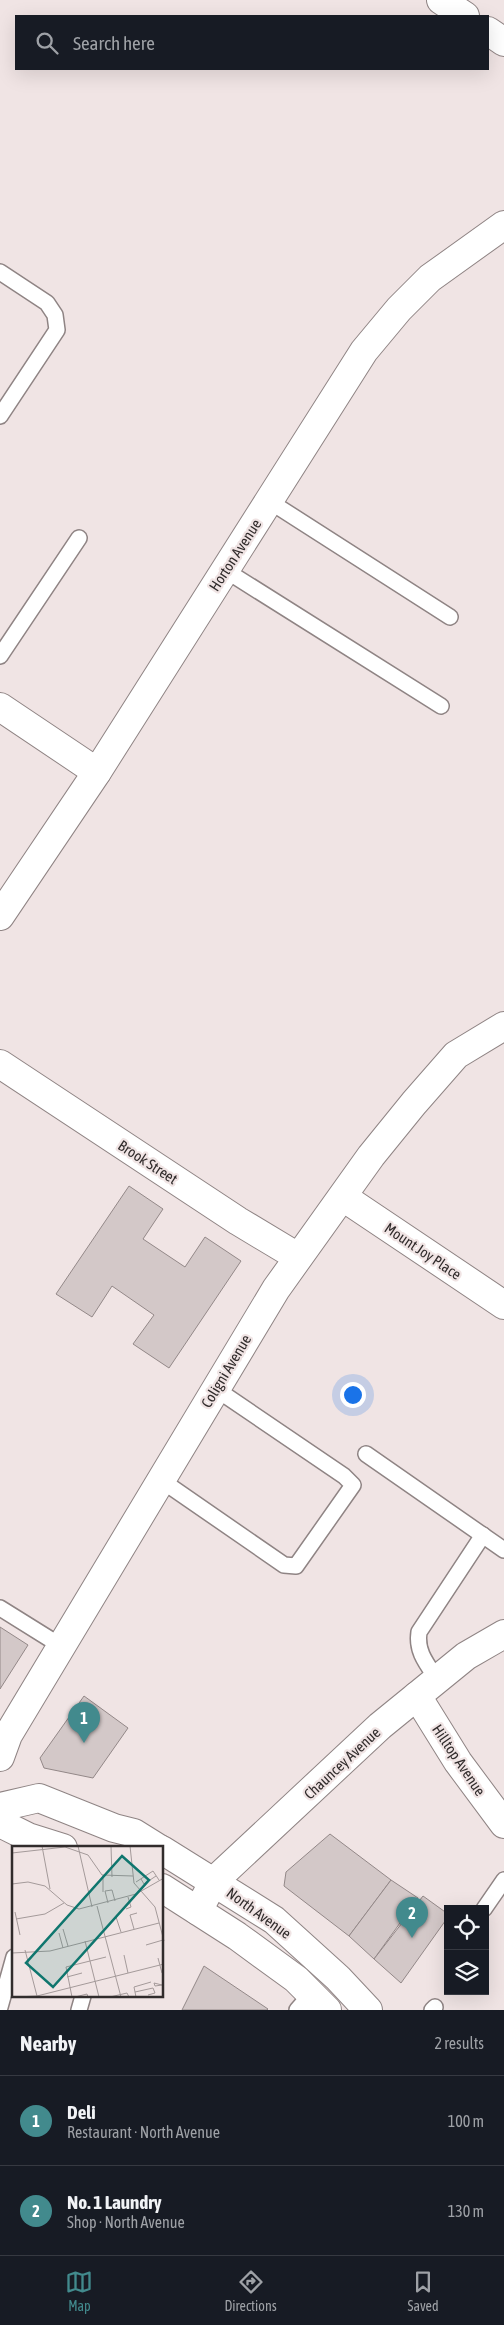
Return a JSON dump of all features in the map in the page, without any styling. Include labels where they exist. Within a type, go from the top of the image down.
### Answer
[{"type":"street","points":[[441,0],[464,15]]},
{"type":"street","points":[[489,33],[504,42]]},
{"type":"street","name":"Horton Avenue","points":[[0,916],[97,772],[364,351],[399,309],[430,278],[504,224]]},
{"type":"street","points":[[0,707],[97,772]]},
{"type":"street","name":"Coligni Avenue","points":[[0,1757],[8,1735],[276,1289],[298,1257],[371,1156],[456,1056],[504,1026]]},
{"type":"street","name":"Brook Street","points":[[0,1064],[238,1221],[298,1257]]},
{"type":"street","name":"Mount Joy Place","points":[[343,1197],[504,1305]]},
{"type":"street","name":"Chauncey Avenue","points":[[198,1911],[214,1881],[380,1726],[466,1656],[504,1634]]},
{"type":"street","name":"Hilltop Avenue","points":[[417,1696],[458,1762],[504,1824]]},
{"type":"street","points":[[0,1807],[39,1798],[114,1828],[134,1833],[155,1846]]},
{"type":"street","points":[[0,1822],[28,1837],[57,1846]]},
{"type":"street","name":"North Avenue","points":[[164,1851],[274,1920],[338,1978],[368,2010]]},
{"type":"street","name":"North Avenue","points":[[164,1889],[252,1947],[296,1979],[312,2005]]},
{"type":"lane","points":[[0,272],[47,303],[55,316],[56,330],[0,416]]},
{"type":"lane","points":[[269,501],[450,617]]},
{"type":"lane","points":[[0,656],[79,538]]},
{"type":"lane","points":[[225,570],[440,706]]},
{"type":"lane","points":[[161,1480],[284,1565],[296,1566],[353,1485],[344,1476],[216,1389]]},
{"type":"lane","points":[[366,1454],[504,1550]]},
{"type":"lane","points":[[437,1679],[422,1657],[417,1644],[419,1632],[483,1535]]},
{"type":"lane","points":[[0,1608],[62,1646]]},
{"type":"lane","points":[[487,1905],[504,1880]]},
{"type":"lane","points":[[0,2007],[12,1964]]},
{"type":"building","points":[[129,1186],[163,1209],[143,1239],[185,1267],[205,1237],[241,1261],[169,1368],[133,1344],[154,1315],[112,1286],[92,1317],[56,1294]]},
{"type":"building","points":[[0,1627],[28,1645],[0,1689]]},
{"type":"building","points":[[84,1696],[128,1728],[93,1778],[44,1768],[40,1758]]},
{"type":"building","points":[[330,1834],[391,1880],[349,1936],[284,1886],[286,1872]]},
{"type":"building","points":[[391,1880],[418,1898],[374,1959],[349,1936]]},
{"type":"building","points":[[423,1896],[444,1911],[444,1923],[401,1983],[374,1959]]},
{"type":"building","points":[[204,1966],[268,2009],[182,2010]]},
{"type":"place","name":"Deli","points":[[84,1743]]},
{"type":"place","name":"No. 1 Laundry","points":[[412,1938]]}]
